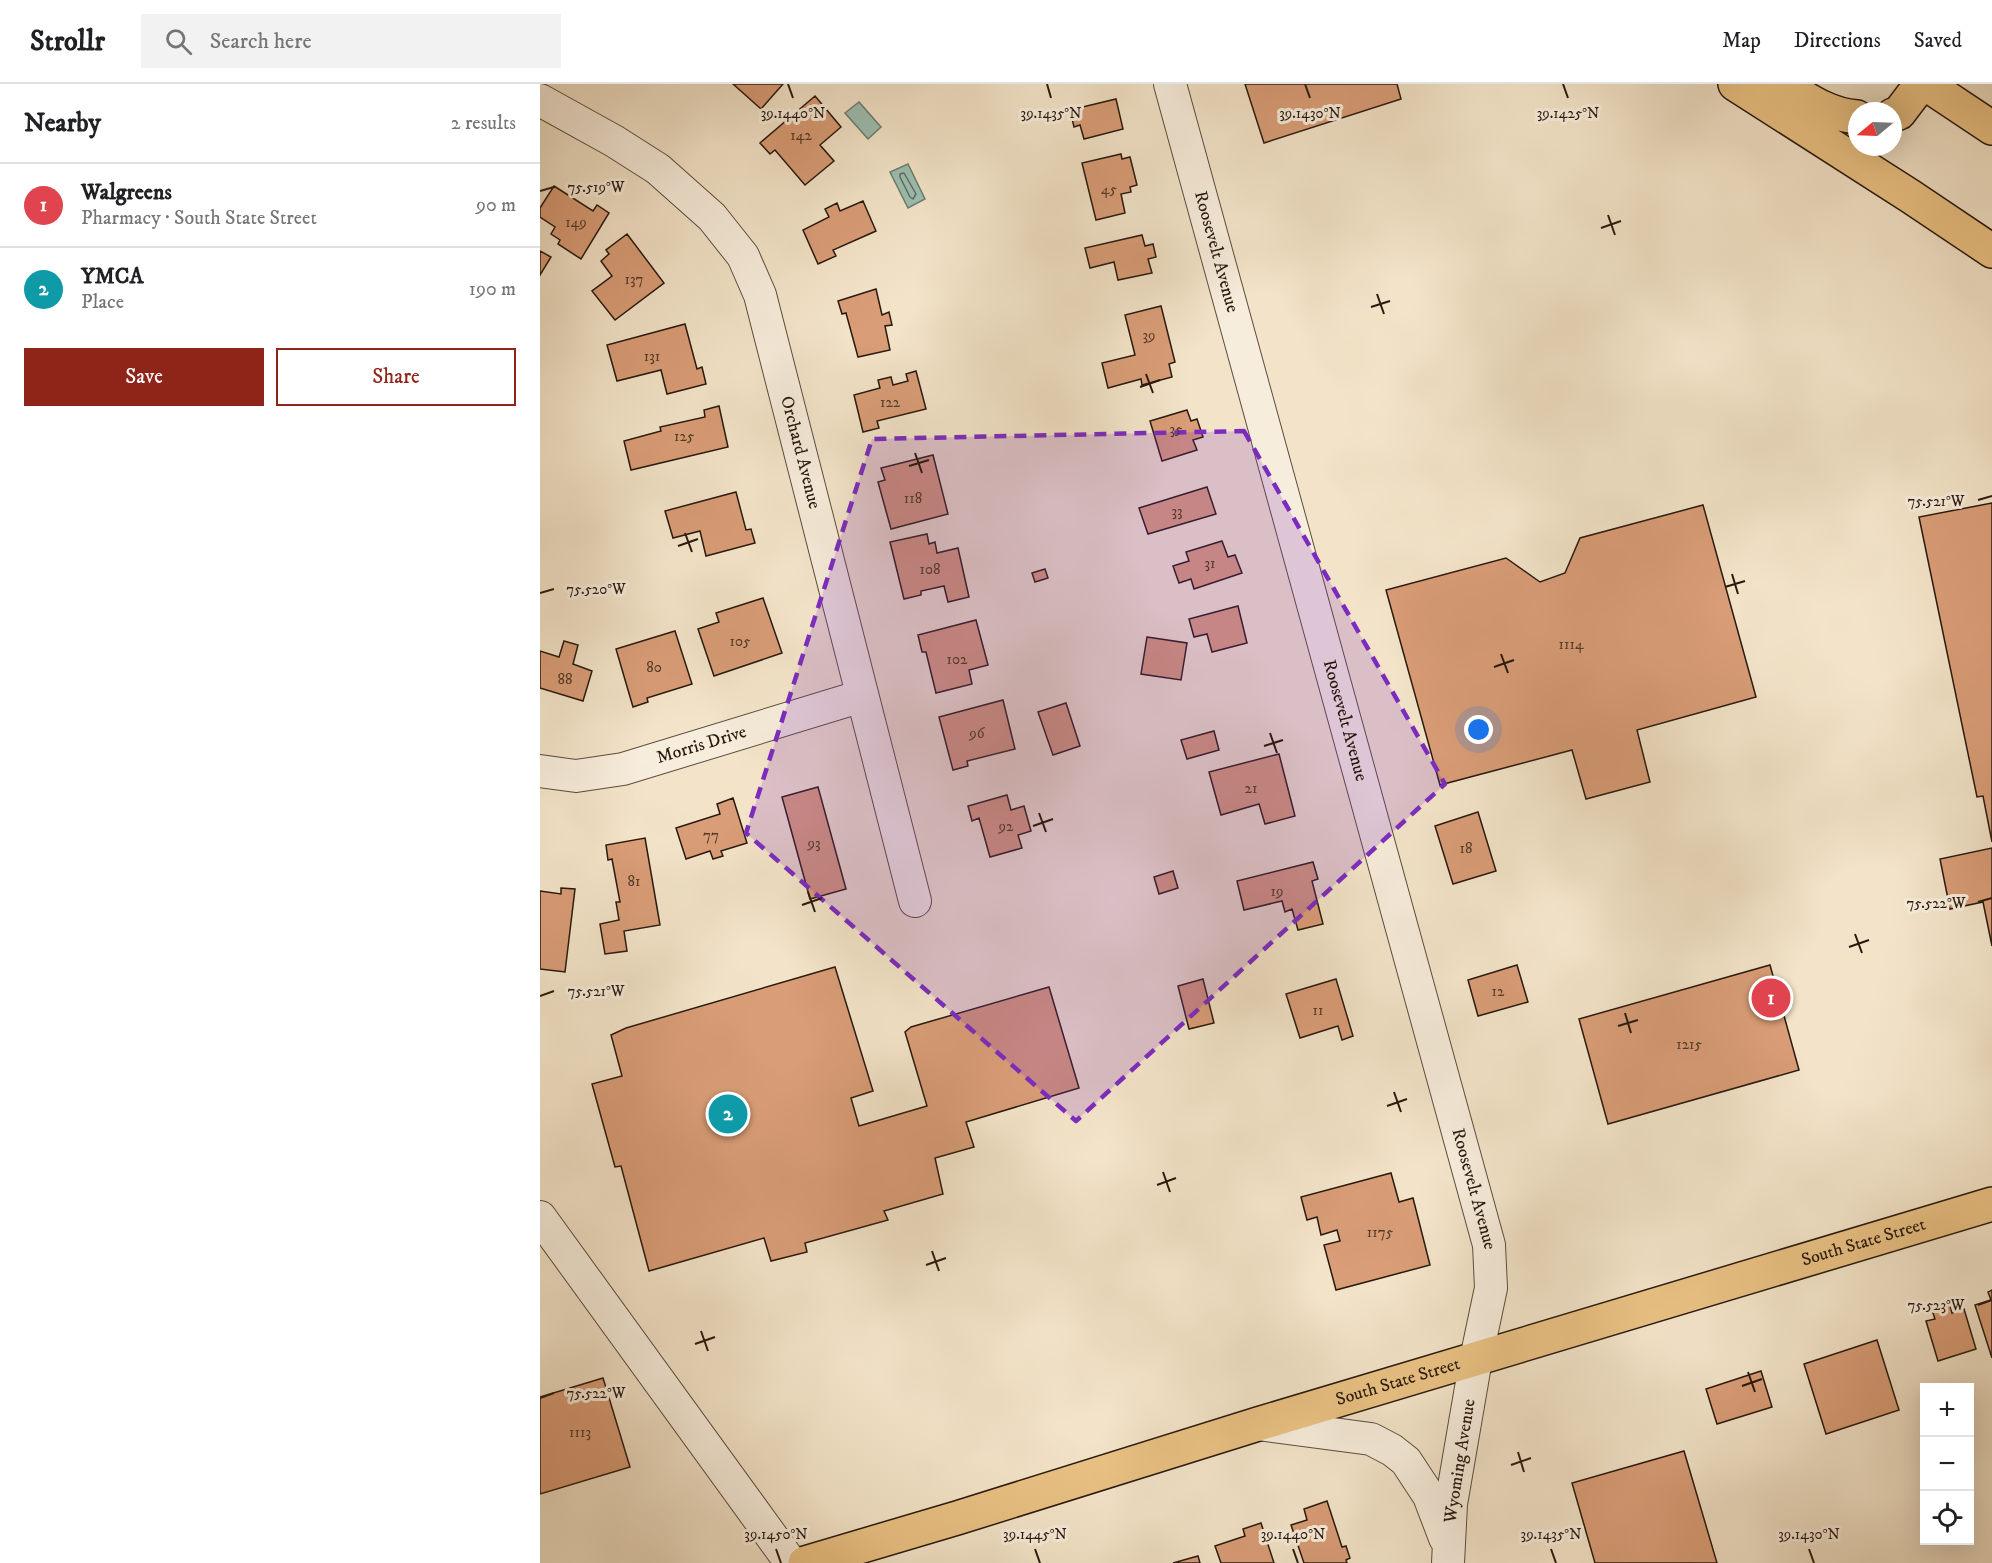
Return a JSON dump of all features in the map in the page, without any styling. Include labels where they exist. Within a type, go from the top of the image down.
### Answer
[{"type":"main road","points":[[1735,84],[1992,251]]},
{"type":"main road","points":[[1782,84],[1817,106],[1848,116]]},
{"type":"main road","points":[[1902,109],[1921,84]]},
{"type":"main road","points":[[1926,84],[1992,128]]},
{"type":"main road","name":"South State Street","points":[[805,1563],[1258,1424],[1992,1204]]},
{"type":"street","name":"Roosevelt Avenue","points":[[1170,84],[1489,1245],[1491,1288],[1476,1359]]},
{"type":"street","name":"Orchard Avenue","points":[[540,100],[614,141],[658,169],[712,217],[743,256],[760,295],[915,901]]},
{"type":"street","name":"Morris Drive","points":[[540,771],[576,776],[623,769],[862,696]]},
{"type":"street","points":[[540,1217],[791,1563]]},
{"type":"street","name":"Wyoming Avenue","points":[[1448,1554],[1451,1504],[1476,1359]]},
{"type":"street","points":[[1258,1424],[1371,1439],[1392,1450],[1406,1461],[1429,1496],[1448,1554]]},
{"type":"highlighted area","points":[[1244,431],[1445,784],[1076,1121],[746,833],[872,439]]},
{"type":"water","points":[[859,102],[881,127],[868,139],[845,113]]},
{"type":"water","points":[[908,164],[925,199],[908,208],[890,172]]},
{"type":"building","points":[[733,84],[783,84],[761,109]]},
{"type":"building","points":[[1245,84],[1397,84],[1401,99],[1264,143]]},
{"type":"building","points":[[815,96],[841,127],[820,145],[834,161],[805,185],[775,150],[770,154],[760,143]]},
{"type":"building","points":[[1116,99],[1123,129],[1084,139],[1080,125],[1074,127],[1070,110]]},
{"type":"building","points":[[1121,154],[1122,159],[1130,157],[1137,185],[1130,187],[1131,192],[1121,194],[1125,213],[1096,220],[1082,163]]},
{"type":"building","points":[[554,186],[593,211],[597,205],[609,213],[581,259],[558,244],[560,240],[551,234],[555,227],[540,217],[540,208]]},
{"type":"building","points":[[863,201],[876,231],[833,250],[836,256],[818,264],[803,230],[829,217],[825,209],[837,203],[840,211]]},
{"type":"building","points":[[627,234],[664,283],[615,320],[592,291],[612,276],[601,261],[609,254],[606,250]]},
{"type":"building","points":[[1142,235],[1145,246],[1153,244],[1156,257],[1148,259],[1152,273],[1118,280],[1114,262],[1090,268],[1085,248]]},
{"type":"building","points":[[540,251],[551,257],[540,275]]},
{"type":"building","points":[[876,289],[882,315],[889,312],[892,325],[885,326],[890,350],[858,357],[846,313],[842,314],[838,301]]},
{"type":"building","points":[[1161,306],[1175,362],[1169,364],[1172,377],[1142,385],[1141,379],[1108,388],[1102,363],[1135,355],[1125,315]]},
{"type":"building","points":[[685,324],[697,369],[702,367],[706,384],[667,394],[661,370],[617,381],[607,345]]},
{"type":"building","points":[[916,371],[926,409],[877,421],[879,428],[863,432],[854,395],[880,388],[878,380],[891,377],[893,385],[908,381],[906,374]]},
{"type":"building","points":[[719,406],[728,447],[631,470],[624,441],[661,431],[660,427],[705,417],[704,410]]},
{"type":"building","points":[[1187,410],[1191,421],[1197,419],[1203,437],[1193,440],[1197,450],[1162,461],[1150,421]]},
{"type":"building","points":[[933,455],[948,514],[891,529],[878,482],[885,480],[881,468]]},
{"type":"building","points":[[1207,487],[1216,514],[1148,534],[1139,508]]},
{"type":"building","points":[[736,492],[746,530],[751,529],[755,543],[706,556],[700,531],[673,538],[665,511]]},
{"type":"building","points":[[1992,503],[1992,842],[1983,796],[1977,797],[1919,517]]},
{"type":"building","points":[[1703,505],[1756,697],[1637,730],[1650,782],[1586,799],[1572,750],[1440,785],[1386,590],[1506,558],[1540,582],[1565,573],[1580,538]]},
{"type":"building","points":[[927,534],[929,544],[935,542],[937,553],[958,548],[969,597],[948,602],[944,586],[921,591],[921,595],[904,599],[890,542]]},
{"type":"building","points":[[1222,541],[1228,557],[1235,555],[1242,573],[1194,589],[1191,579],[1179,583],[1173,566],[1189,561],[1186,552]]},
{"type":"building","points":[[1045,569],[1048,578],[1035,582],[1032,573]]},
{"type":"building","points":[[763,598],[782,653],[714,676],[698,629],[719,622],[716,613]]},
{"type":"building","points":[[1238,606],[1247,643],[1212,652],[1207,634],[1194,637],[1189,619]]},
{"type":"building","points":[[976,620],[988,665],[969,670],[972,684],[936,693],[926,652],[922,652],[918,635]]},
{"type":"building","points":[[675,631],[692,684],[647,698],[648,702],[633,707],[616,649]]},
{"type":"building","points":[[1147,637],[1187,643],[1181,680],[1141,674]]},
{"type":"building","points":[[564,641],[578,645],[573,664],[592,671],[583,701],[540,688],[540,651],[559,657]]},
{"type":"building","points":[[1003,700],[1015,749],[967,761],[968,766],[953,770],[939,717]]},
{"type":"building","points":[[1066,703],[1080,746],[1053,755],[1038,712]]},
{"type":"building","points":[[1214,731],[1219,750],[1187,759],[1181,740]]},
{"type":"building","points":[[1279,754],[1295,816],[1265,824],[1259,804],[1221,815],[1209,772]]},
{"type":"building","points":[[818,787],[846,889],[810,899],[782,797]]},
{"type":"building","points":[[1007,795],[1011,810],[1024,806],[1031,831],[1018,835],[1022,848],[990,857],[979,818],[972,821],[968,806]]},
{"type":"building","points":[[733,798],[747,843],[721,851],[723,856],[713,859],[710,851],[686,859],[676,828],[720,814],[717,804]]},
{"type":"building","points":[[1478,812],[1496,871],[1453,884],[1435,826]]},
{"type":"building","points":[[645,838],[660,925],[624,931],[627,951],[605,954],[600,924],[619,920],[616,902],[620,902],[612,859],[608,860],[606,845]]},
{"type":"building","points":[[1992,848],[1992,946],[1983,902],[1950,909],[1940,859]]},
{"type":"building","points":[[1313,862],[1318,879],[1312,881],[1323,924],[1298,930],[1292,909],[1285,912],[1282,901],[1244,910],[1237,881]]},
{"type":"building","points":[[1173,871],[1178,888],[1159,894],[1154,877]]},
{"type":"building","points":[[561,888],[575,889],[565,972],[540,969],[540,891],[561,894]]},
{"type":"building","points":[[1517,965],[1528,1002],[1478,1016],[1468,980]]},
{"type":"building","points":[[1770,965],[1799,1070],[1608,1124],[1579,1019]]},
{"type":"building","points":[[835,967],[873,1091],[851,1098],[859,1126],[927,1106],[905,1032],[911,1027],[1049,987],[1079,1088],[966,1122],[974,1147],[935,1158],[943,1194],[884,1211],[888,1220],[805,1243],[807,1252],[771,1261],[764,1238],[649,1271],[621,1166],[615,1167],[592,1084],[622,1076],[611,1035],[626,1028]]},
{"type":"building","points":[[1203,979],[1214,1023],[1189,1029],[1178,986]]},
{"type":"building","points":[[1336,979],[1353,1036],[1342,1040],[1338,1026],[1300,1038],[1286,994]]},
{"type":"building","points":[[1391,1173],[1399,1202],[1413,1198],[1430,1265],[1336,1290],[1324,1245],[1340,1241],[1337,1230],[1321,1235],[1317,1217],[1307,1220],[1301,1197]]},
{"type":"building","points":[[1992,1290],[1992,1358],[1975,1305],[1991,1300],[1988,1292]]},
{"type":"building","points":[[1950,1305],[1952,1313],[1964,1309],[1976,1349],[1938,1361],[1926,1321],[1935,1319],[1932,1310]]},
{"type":"building","points":[[1877,1340],[1899,1410],[1826,1434],[1804,1364]]},
{"type":"building","points":[[1761,1371],[1772,1407],[1717,1424],[1706,1389]]},
{"type":"building","points":[[603,1378],[630,1467],[540,1494],[540,1397]]},
{"type":"building","points":[[1684,1451],[1717,1563],[1595,1563],[1572,1483]]},
{"type":"building","points":[[1327,1501],[1342,1547],[1346,1546],[1350,1558],[1346,1560],[1347,1563],[1304,1563],[1291,1525],[1307,1520],[1304,1509]]},
{"type":"building","points":[[1261,1523],[1274,1563],[1221,1563],[1215,1546],[1245,1536],[1243,1529]]},
{"type":"building","points":[[1198,1556],[1200,1563],[1173,1563]]},
{"type":"place","name":"Walgreens","points":[[1771,998]]},
{"type":"place","name":"YMCA","points":[[728,1114]]}]
